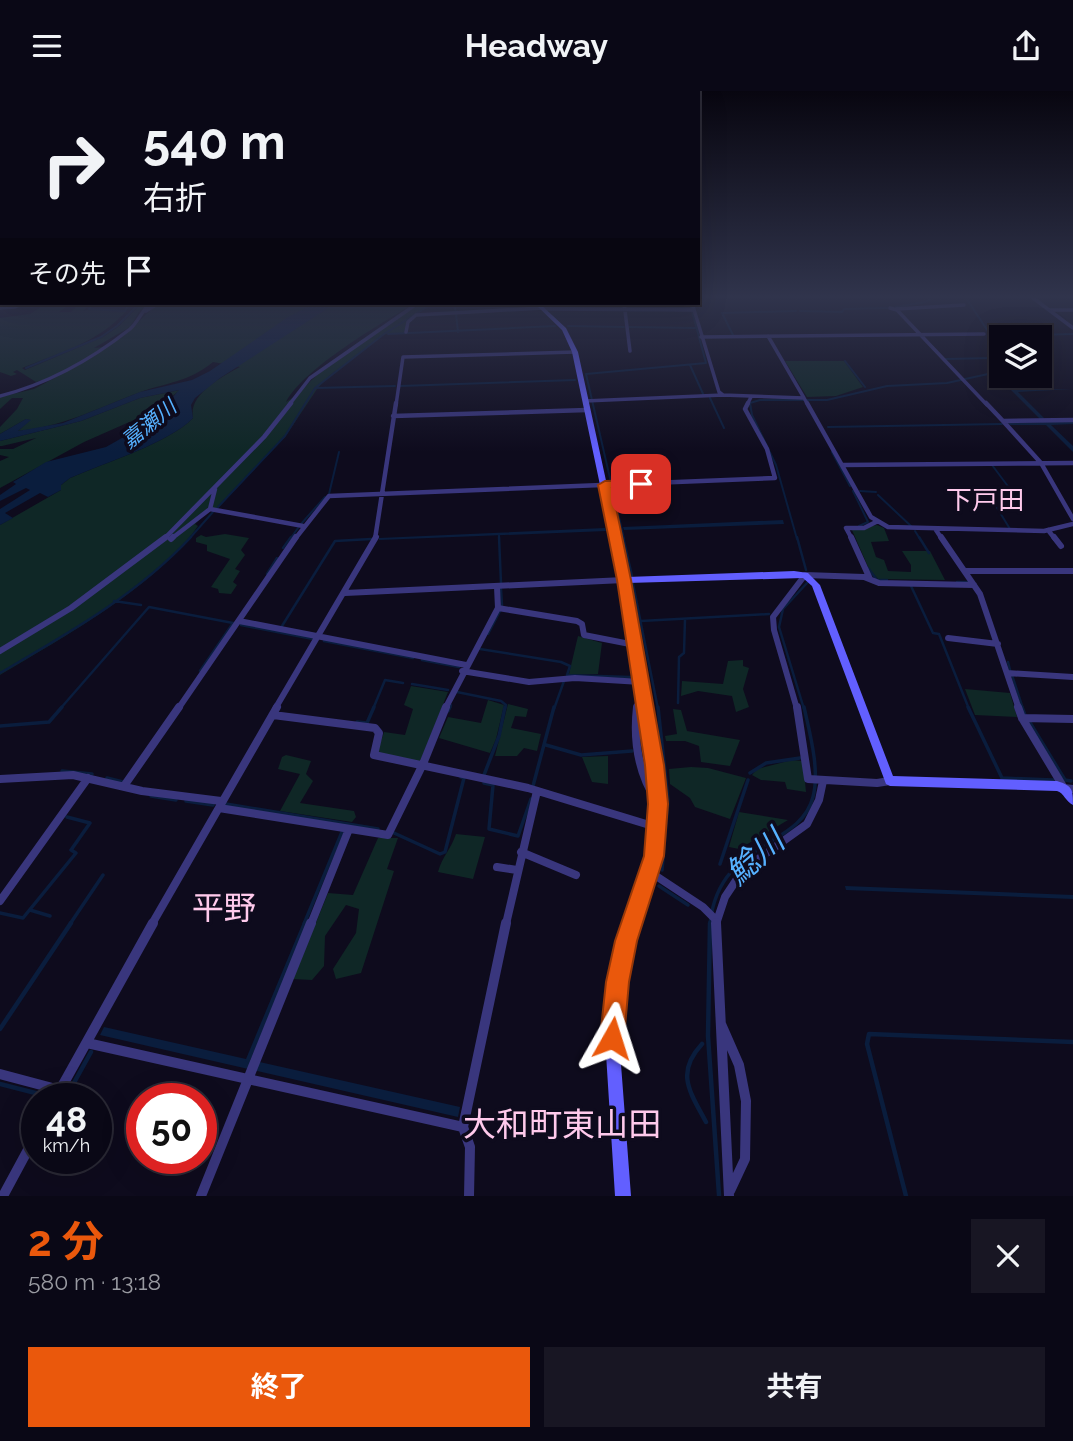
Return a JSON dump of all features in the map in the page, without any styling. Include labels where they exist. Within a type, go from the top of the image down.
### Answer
[{"type":"main road","points":[[575,352],[610,485],[658,804],[650,872],[626,941],[617,982],[612,1038],[623,1196]]},
{"type":"main road","points":[[624,580],[805,575],[816,585],[890,781],[1069,788],[1073,800]]},
{"type":"street","points":[[0,396],[35,387],[100,350]]},
{"type":"street","points":[[0,651],[71,608],[161,543],[276,423],[310,377],[348,350]]},
{"type":"street","points":[[705,350],[719,392],[723,395]]},
{"type":"street","points":[[776,350],[876,521],[888,527],[936,530],[1048,530],[1073,521],[1041,463],[934,350]]},
{"type":"street","points":[[64,1083],[220,804],[375,541],[402,357],[575,352]]},
{"type":"street","points":[[393,416],[723,395],[806,400]]},
{"type":"street","points":[[124,786],[303,526],[329,496],[775,478],[767,449],[745,409],[751,397]]},
{"type":"street","points":[[1003,421],[1073,420]]},
{"type":"street","points":[[843,465],[1073,463]]},
{"type":"street","points":[[161,543],[170,540],[210,509],[216,488]]},
{"type":"street","points":[[210,509],[303,526]]},
{"type":"street","points":[[870,579],[846,528],[863,528],[876,521]]},
{"type":"street","points":[[936,530],[974,585],[1023,717],[1069,788]]},
{"type":"street","points":[[1048,530],[1061,545]]},
{"type":"street","points":[[965,571],[1073,571]]},
{"type":"street","points":[[890,781],[877,783],[808,779],[798,712],[774,630],[773,617],[805,575],[814,573],[870,579],[879,583],[974,585]]},
{"type":"street","points":[[345,593],[624,580]]},
{"type":"street","points":[[0,779],[65,774],[388,835],[464,668],[498,608],[497,587]]},
{"type":"street","points":[[498,608],[577,621],[582,624],[584,635],[635,645]]},
{"type":"street","points":[[239,621],[529,682],[575,678],[641,682]]},
{"type":"street","points":[[948,638],[998,644]]},
{"type":"street","points":[[1007,673],[1073,677]]},
{"type":"street","points":[[273,715],[375,728],[379,733],[374,755],[537,791],[657,827]]},
{"type":"street","points":[[1023,717],[1073,719]]},
{"type":"street","points":[[0,901],[37,848],[57,826],[88,778]]},
{"type":"street","points":[[729,1194],[716,920],[723,897],[735,878],[748,865],[807,825],[820,802],[823,781]]},
{"type":"street","points":[[469,1196],[470,1147],[463,1127],[517,870],[537,791]]},
{"type":"street","points":[[201,1196],[349,829]]},
{"type":"street","points":[[521,852],[576,874]]},
{"type":"street","points":[[497,867],[517,870]]},
{"type":"street","points":[[650,872],[703,907],[716,920]]},
{"type":"street","points":[[719,1019],[738,1065],[746,1101],[745,1159],[729,1194]]},
{"type":"street","points":[[88,1043],[249,1075],[463,1127]]},
{"type":"street","points":[[0,1074],[26,1083]]},
{"type":"street","points":[[3,1196],[21,1163]]},
{"type":"green space","points":[[0,350],[67,350],[22,368],[25,370],[73,350],[342,350],[309,375],[286,402],[350,350],[364,350],[329,376],[317,389],[285,437],[218,508],[205,514],[195,524],[198,526],[181,548],[159,569],[107,609],[0,675],[0,525],[61,490],[61,485],[70,478],[135,452],[182,427],[193,418],[193,410],[201,394],[215,381],[240,367],[213,362],[185,378],[65,421],[18,431],[30,420],[26,419],[0,434],[0,427],[17,409],[23,398],[12,398],[0,409],[0,397],[34,389],[60,375],[36,382],[17,370],[13,372],[17,374],[11,376],[0,372]]},
{"type":"green space","points":[[785,361],[844,361],[863,387],[836,396],[807,397]]},
{"type":"green space","points":[[180,390],[152,412],[84,442],[0,488],[0,461],[9,457],[0,455],[0,449],[13,449],[36,438],[2,446],[0,441],[81,421],[140,398]]},
{"type":"green space","points":[[877,525],[884,528],[889,541],[871,542],[876,557],[884,560],[888,571],[911,572],[911,565],[902,551],[930,551],[945,580],[878,579],[869,569],[852,530]]},
{"type":"green space","points":[[225,534],[249,538],[241,550],[245,555],[235,569],[240,571],[233,582],[237,585],[231,594],[219,593],[218,589],[211,587],[230,559],[207,551],[207,545],[196,542],[196,538],[201,535],[206,537]]},
{"type":"green space","points":[[578,636],[602,643],[598,674],[569,674]]},
{"type":"green space","points":[[743,660],[743,666],[749,668],[743,689],[749,707],[736,712],[732,696],[698,691],[681,696],[682,681],[723,684],[728,661]]},
{"type":"green space","points":[[411,686],[448,692],[420,762],[377,753],[384,732],[405,735],[413,709],[404,705]]},
{"type":"green space","points":[[965,689],[1010,693],[1017,717],[975,715]]},
{"type":"green space","points":[[488,700],[504,705],[490,753],[439,738],[448,717],[481,723]]},
{"type":"green space","points":[[508,704],[528,709],[526,717],[515,716],[511,728],[541,734],[537,751],[524,748],[517,756],[495,756]]},
{"type":"green space","points":[[673,709],[681,710],[687,731],[740,740],[730,766],[701,762],[699,746],[685,741],[666,741],[665,736],[677,734]]},
{"type":"green space","points":[[286,755],[311,761],[306,774],[313,781],[300,803],[354,811],[356,817],[352,822],[280,811],[300,774],[278,769],[282,757]]},
{"type":"green space","points":[[608,756],[608,784],[592,782],[582,757]]},
{"type":"green space","points":[[792,760],[803,761],[806,792],[787,789],[785,782],[761,780],[752,775],[757,769]]},
{"type":"green space","points":[[708,768],[746,778],[730,819],[695,807],[690,798],[670,784],[669,769]]},
{"type":"green space","points":[[739,812],[788,820],[739,849],[729,847]]},
{"type":"green space","points":[[456,834],[485,837],[473,879],[438,872]]},
{"type":"green space","points":[[378,838],[398,838],[387,869],[394,871],[361,973],[336,979],[333,969],[356,933],[359,909],[346,905],[325,936],[324,966],[312,980],[293,979],[328,893],[353,895]]},
{"type":"water","name":"嘉瀬川","points":[[241,350],[264,350],[195,398],[191,405],[193,418],[182,427],[135,452],[70,478],[61,485],[61,490],[48,497],[40,493],[5,513],[13,518],[0,525],[0,509],[30,490],[26,488],[0,501],[0,495],[16,484],[13,482],[46,462],[106,447],[161,411],[179,390],[140,398],[81,421],[0,441],[0,434],[26,419],[31,420],[18,431],[63,423],[140,392],[192,380]]},
{"type":"water","points":[[1009,388],[1073,389],[1018,392],[1048,422],[1073,422],[1051,425],[1073,446],[1073,452],[1046,425],[1008,423],[1043,422]]},
{"type":"water","points":[[783,520],[784,524],[624,530],[623,527]]},
{"type":"water","points":[[605,528],[606,531],[379,540],[379,538]]},
{"type":"water","points":[[845,886],[1073,895],[1073,899],[846,890]]},
{"type":"water","points":[[104,1027],[460,1107],[458,1117],[100,1035]]},
{"type":"waterway","points":[[26,368],[71,350]]},
{"type":"waterway","points":[[315,388],[364,350]]},
{"type":"waterway","points":[[624,539],[586,374],[706,363],[702,350]]},
{"type":"waterway","points":[[945,359],[989,358]]},
{"type":"waterway","points":[[845,361],[865,387]]},
{"type":"waterway","points":[[690,365],[704,396]]},
{"type":"waterway","name":"鯰川","points":[[797,539],[776,465],[752,415],[750,403],[760,400],[827,400],[887,386],[947,383],[989,373]]},
{"type":"waterway","points":[[400,386],[575,380]]},
{"type":"waterway","points":[[315,388],[395,386]]},
{"type":"waterway","points":[[218,507],[285,436],[315,388]]},
{"type":"waterway","points":[[710,398],[724,428]]},
{"type":"waterway","points":[[828,427],[1002,424]]},
{"type":"waterway","points":[[329,494],[339,452]]},
{"type":"waterway","points":[[832,452],[850,486]]},
{"type":"waterway","points":[[992,465],[1013,493],[988,493],[1010,529]]},
{"type":"waterway","points":[[853,491],[868,522],[859,526]]},
{"type":"waterway","points":[[860,491],[876,492]]},
{"type":"waterway","points":[[878,495],[912,527]]},
{"type":"waterway","points":[[301,524],[325,497]]},
{"type":"waterway","points":[[189,539],[213,512]]},
{"type":"waterway","points":[[290,539],[298,528]]},
{"type":"waterway","points":[[915,531],[920,539]]},
{"type":"waterway","points":[[283,548],[291,537]]},
{"type":"waterway","points":[[499,537],[501,583]]},
{"type":"waterway","points":[[623,537],[632,576]]},
{"type":"waterway","name":"鯰川","points":[[797,537],[806,570]]},
{"type":"waterway","points":[[919,537],[929,553]]},
{"type":"waterway","points":[[116,601],[148,577],[189,539]]},
{"type":"waterway","points":[[282,626],[335,541],[371,539]]},
{"type":"waterway","points":[[267,574],[277,558]]},
{"type":"waterway","points":[[868,568],[877,580],[887,580]]},
{"type":"waterway","points":[[957,582],[967,582]]},
{"type":"waterway","name":"鯰川","points":[[804,709],[779,627],[783,609],[807,583]]},
{"type":"waterway","points":[[633,584],[658,709]]},
{"type":"waterway","points":[[911,586],[933,633],[939,634],[969,709]]},
{"type":"waterway","points":[[501,589],[502,605]]},
{"type":"waterway","points":[[0,673],[116,601]]},
{"type":"waterway","points":[[116,601],[141,605]]},
{"type":"waterway","points":[[60,709],[149,607],[233,623],[200,671]]},
{"type":"waterway","points":[[488,634],[500,611]]},
{"type":"waterway","points":[[641,621],[769,614]]},
{"type":"waterway","points":[[678,703],[679,657],[684,653],[685,619]]},
{"type":"waterway","points":[[241,625],[313,639]]},
{"type":"waterway","points":[[324,641],[413,658]]},
{"type":"waterway","points":[[480,649],[561,662],[570,666],[567,675],[630,677]]},
{"type":"waterway","points":[[422,660],[459,667]]},
{"type":"waterway","points":[[1008,662],[1010,670]]},
{"type":"waterway","points":[[1012,675],[1023,709]]},
{"type":"waterway","points":[[373,709],[385,680],[403,683]]},
{"type":"waterway","points":[[554,709],[564,681]]},
{"type":"waterway","points":[[412,684],[448,690]]},
{"type":"waterway","points":[[457,692],[501,701],[506,705],[505,709]]},
{"type":"waterway","points":[[448,711],[451,705]]},
{"type":"waterway","points":[[0,726],[49,722],[62,707]]},
{"type":"waterway","points":[[357,722],[367,723],[374,707]]},
{"type":"waterway","points":[[484,775],[499,736],[505,707]]},
{"type":"waterway","points":[[533,786],[554,707]]},
{"type":"waterway","points":[[658,707],[668,800],[662,870]]},
{"type":"waterway","name":"鯰川","points":[[710,924],[716,897],[728,876],[743,861],[793,827],[805,814],[813,797],[815,764],[804,707]]},
{"type":"waterway","points":[[968,707],[1002,778],[1053,780]]},
{"type":"waterway","points":[[1022,707],[1025,715]]},
{"type":"waterway","points":[[1029,721],[1065,780],[1071,781]]},
{"type":"waterway","points":[[546,745],[581,755],[632,751]]},
{"type":"waterway","points":[[750,773],[766,763],[800,758]]},
{"type":"waterway","points":[[62,771],[92,774]]},
{"type":"waterway","points":[[394,833],[440,854],[445,852],[464,778],[461,777]]},
{"type":"waterway","points":[[107,778],[123,782]]},
{"type":"waterway","points":[[720,864],[748,780]]},
{"type":"waterway","points":[[484,783],[493,785],[489,829],[518,836],[531,799]]},
{"type":"waterway","points":[[151,796],[176,800]]},
{"type":"waterway","points":[[186,801],[213,805]]},
{"type":"waterway","points":[[226,804],[378,829]]},
{"type":"waterway","points":[[0,913],[23,918],[76,853],[71,850],[90,823],[67,817]]},
{"type":"waterway","points":[[304,924],[342,832]]},
{"type":"waterway","points":[[70,924],[103,875]]},
{"type":"waterway","points":[[659,886],[688,905]]},
{"type":"waterway","points":[[30,910],[50,916]]},
{"type":"waterway","points":[[0,1029],[71,923]]},
{"type":"waterway","points":[[248,1060],[305,923]]},
{"type":"waterway","name":"鯰川","points":[[710,923],[708,1036],[719,1195]]},
{"type":"waterway","points":[[906,1196],[867,1044],[869,1034],[1073,1042]]},
{"type":"waterway","points":[[702,1044],[694,1054],[687,1074],[691,1092],[706,1122]]},
{"type":"waterway","points":[[74,1083],[91,1052]]},
{"type":"waterway","points":[[0,1084],[21,1089]]},
{"type":"district","name":"下戸田","points":[[985,500]]},
{"type":"district","name":"平野","points":[[224,908]]},
{"type":"district","name":"大和町東山田","points":[[562,1124]]},
{"type":"route","points":[[612,1038],[617,982],[626,941],[654,856],[658,804],[655,765],[605,485],[641,484]]}]
